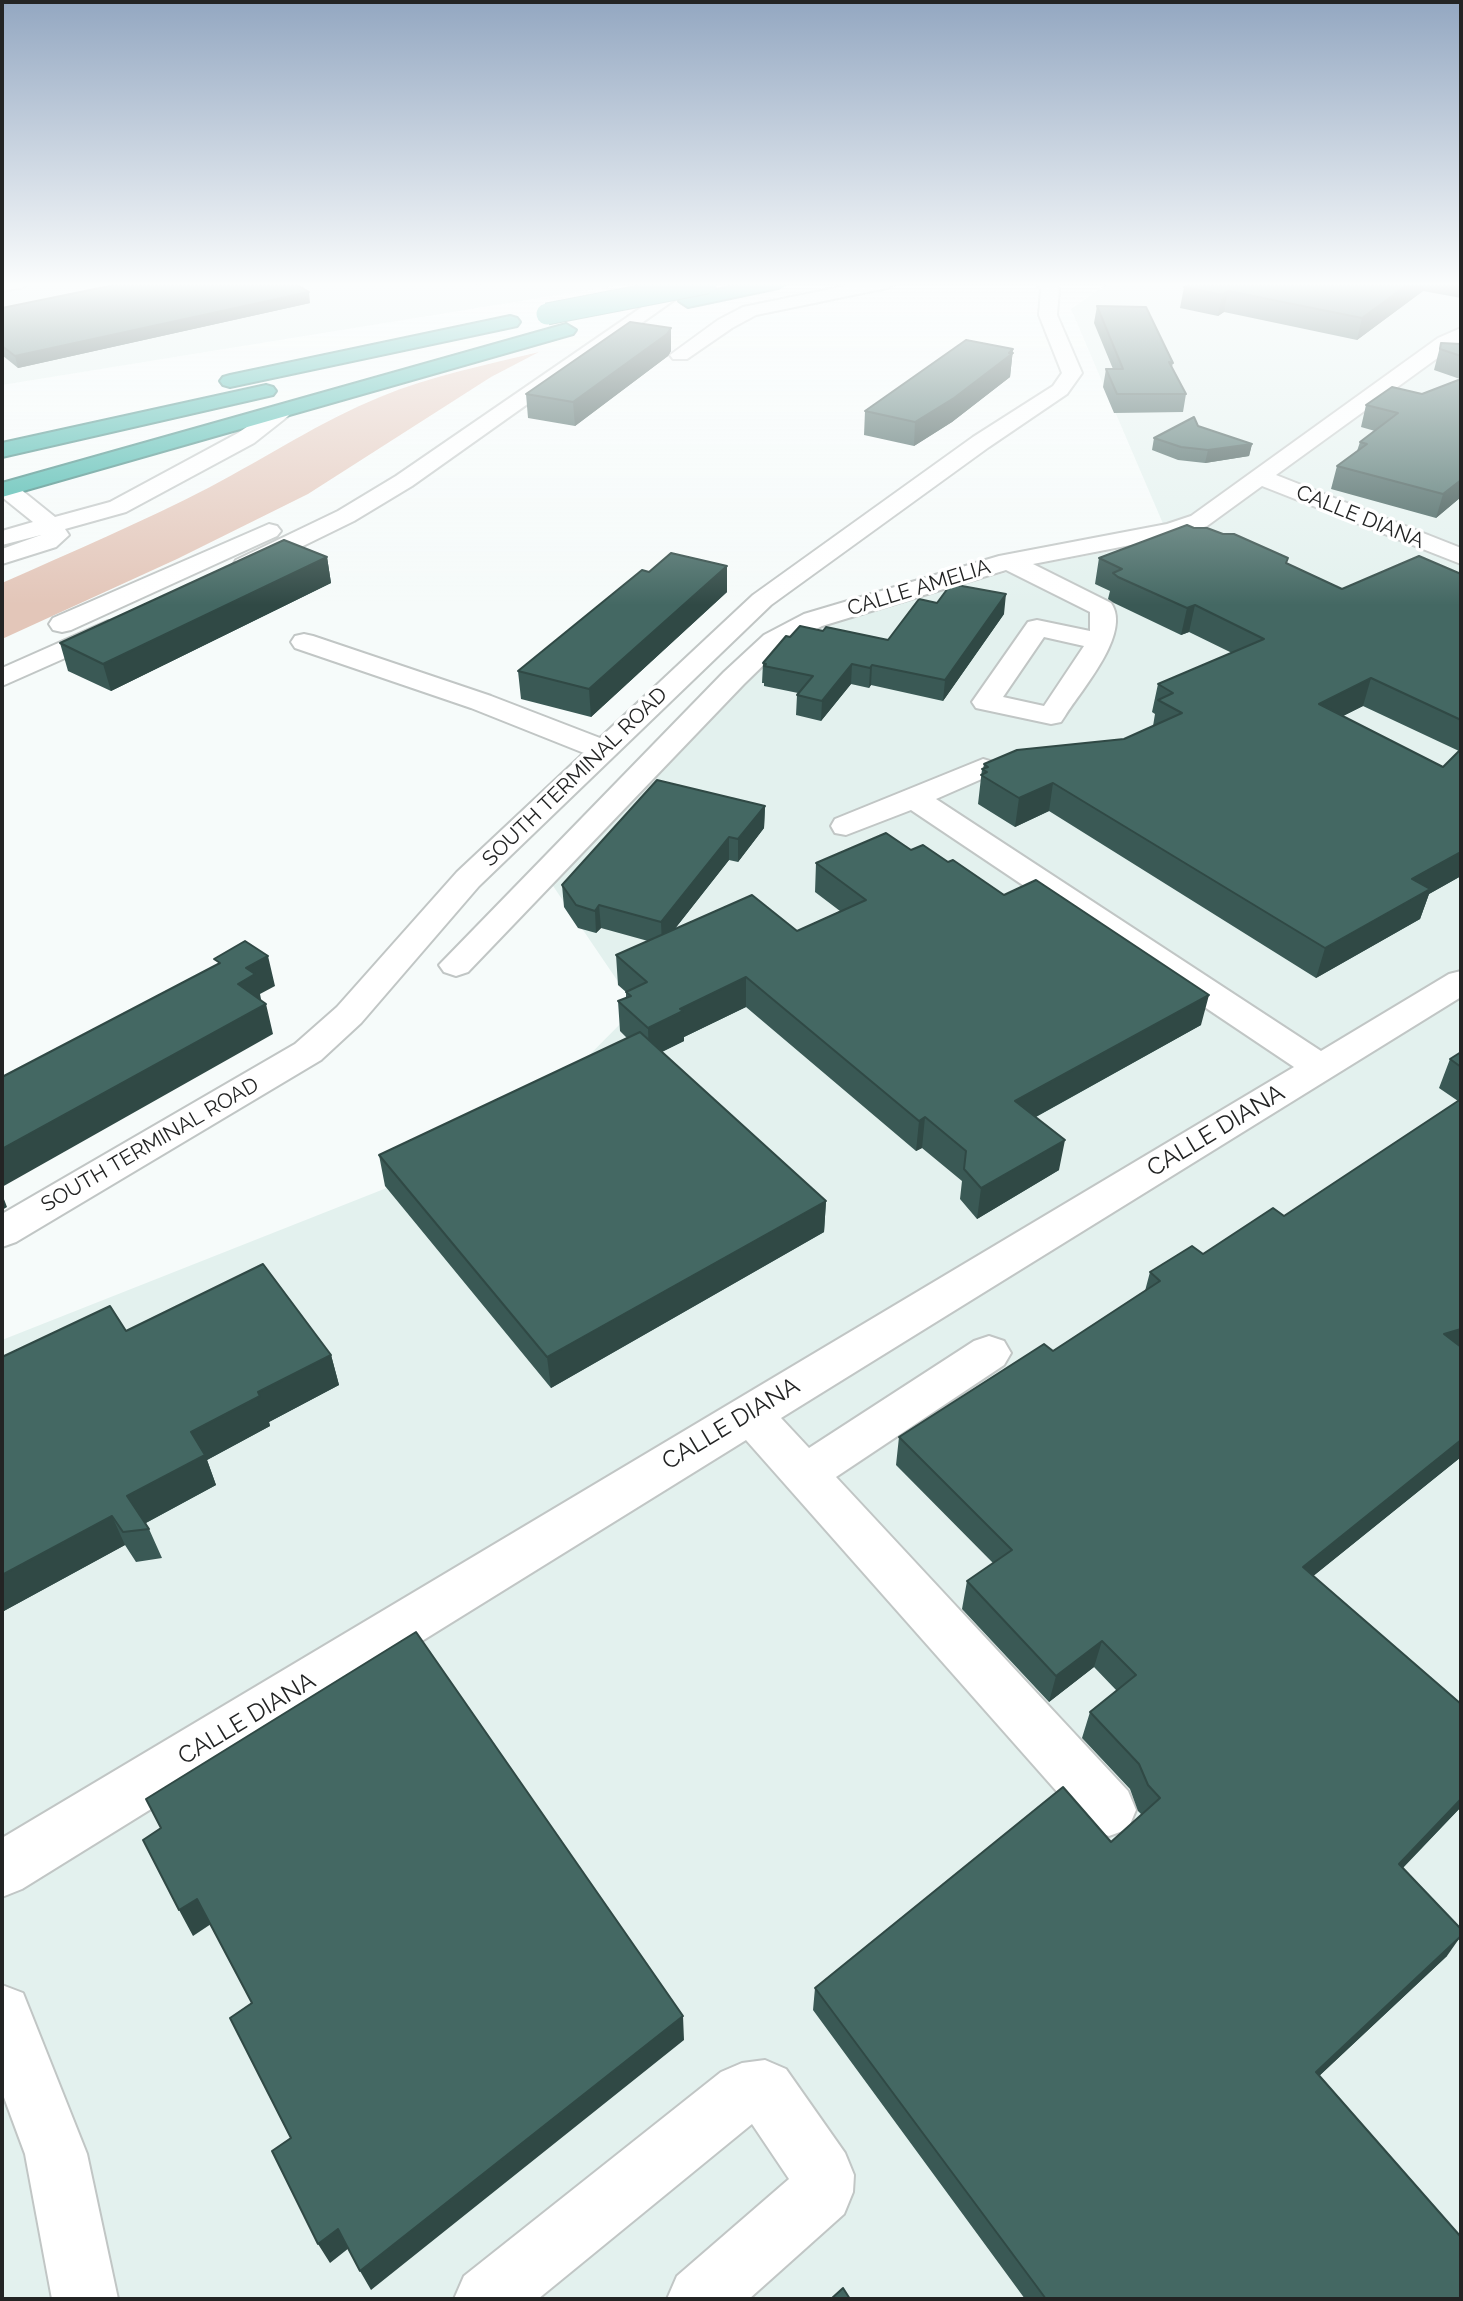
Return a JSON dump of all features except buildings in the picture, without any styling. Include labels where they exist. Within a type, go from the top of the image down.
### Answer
[{"type":"highway","points":[[2,432],[194,390]]},
{"type":"highway","points":[[2,450],[273,390]]},
{"type":"highway","points":[[4,489],[357,390]]},
{"type":"street","points":[[447,424],[499,390]]},
{"type":"street","points":[[152,608],[371,502],[539,390]]},
{"type":"street","name":"SOUTH TERMINAL ROAD","points":[[2,1232],[308,1052],[359,1006],[468,879],[762,600],[981,442],[1059,390]]},
{"type":"street","name":"CALLE AMELIA","points":[[456,965],[773,641],[813,620],[1008,561],[1172,530],[1199,520],[1379,390]]},
{"type":"street","points":[[8,530],[51,525],[118,507],[237,444],[279,413]]},
{"type":"street","name":"CALLE DIANA","points":[[1259,477],[1461,557]]},
{"type":"street","points":[[2,556],[47,542],[57,535],[51,525],[4,489]]},
{"type":"street","points":[[38,635],[271,530],[315,507]]},
{"type":"street","points":[[1008,561],[1101,608],[1105,625],[1100,641]]},
{"type":"street","points":[[2,678],[127,620]]},
{"type":"street","points":[[304,642],[481,702],[604,750]]},
{"type":"street","points":[[846,827],[983,768]]},
{"type":"street","points":[[914,797],[1320,1067]]},
{"type":"street","name":"CALLE DIANA","points":[[2,1869],[1461,982]]},
{"type":"street","points":[[805,1474],[989,1353]]},
{"type":"street","points":[[750,1413],[1109,1811]]},
{"type":"street","points":[[2,2014],[56,2154],[85,2299]]},
{"type":"street","points":[[487,2299],[742,2093],[765,2090],[823,2175],[822,2192],[700,2299]]},
{"type":"shaded area","points":[[398,390],[470,390],[308,494],[177,559],[2,639],[2,583],[184,500],[315,428]]},
{"type":"shaded area","points":[[1106,390],[1461,390],[1461,2299],[2,2299],[2,1340],[503,1142],[636,1008],[549,880],[762,658],[815,625],[1026,567],[1170,540]]}]
